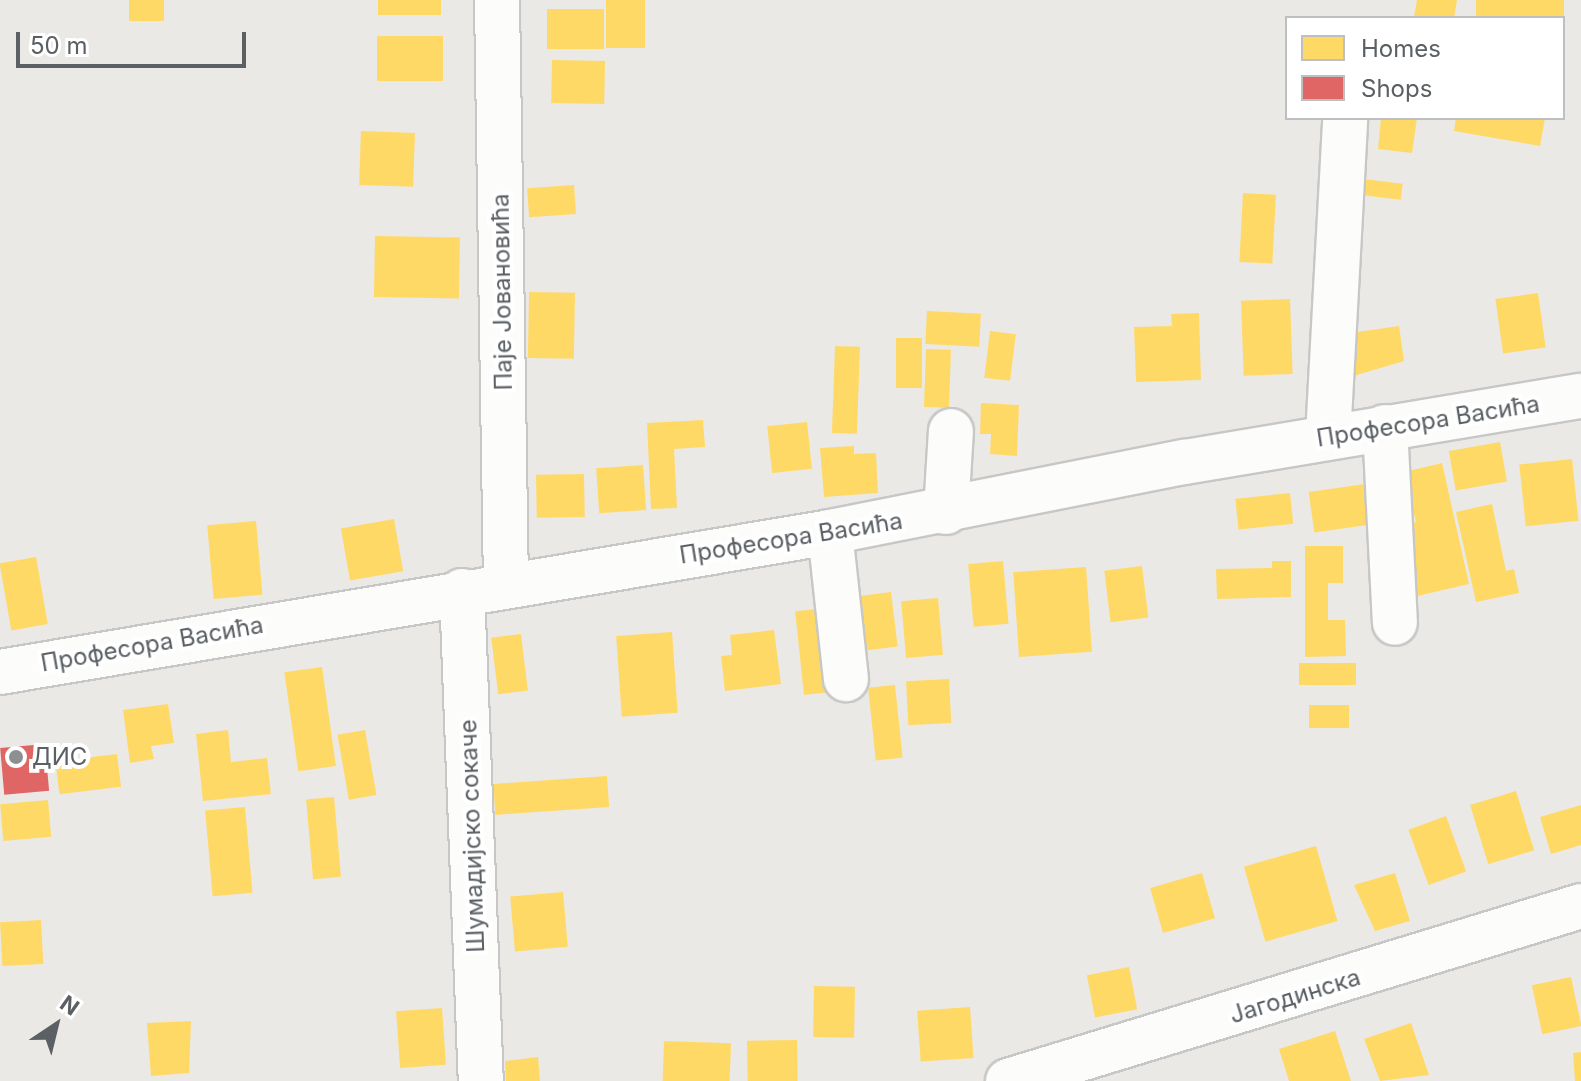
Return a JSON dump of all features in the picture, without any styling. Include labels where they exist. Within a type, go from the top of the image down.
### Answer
[{"type":"street","name":"Паје Јовановића","points":[[497,0],[506,584]]},
{"type":"street","points":[[1328,437],[1345,120]]},
{"type":"street","name":"Професора Васића","points":[[0,672],[462,591],[946,512],[1328,437],[1581,396]]},
{"type":"street","points":[[1385,427],[1395,623]]},
{"type":"street","points":[[946,512],[951,431]]},
{"type":"street","points":[[830,532],[846,679]]},
{"type":"street","name":"Шумадијско сокаче","points":[[462,591],[481,1081]]},
{"type":"street","name":"Јагодинска","points":[[1008,1081],[1581,906]]},
{"type":"building: Homes","points":[[129,0],[164,0],[164,21],[129,21]]},
{"type":"building: Homes","points":[[378,0],[441,0],[441,15],[378,15]]},
{"type":"building: Homes","points":[[606,0],[645,0],[645,48],[606,48]]},
{"type":"building: Homes","points":[[1417,0],[1457,0],[1454,16],[1414,16]]},
{"type":"building: Homes","points":[[1476,0],[1564,0],[1564,16],[1476,16]]},
{"type":"building: Homes","points":[[547,9],[604,9],[604,49],[547,49]]},
{"type":"building: Homes","points":[[377,36],[443,36],[443,81],[377,81]]},
{"type":"building: Homes","points":[[552,60],[605,61],[604,104],[551,103]]},
{"type":"building: Homes","points":[[1381,120],[1417,120],[1412,153],[1378,149]]},
{"type":"building: Homes","points":[[1456,120],[1545,120],[1540,146],[1454,131]]},
{"type":"building: Homes","points":[[361,131],[415,133],[413,187],[359,185]]},
{"type":"building: Homes","points":[[1363,179],[1403,184],[1401,200],[1361,195]]},
{"type":"building: Homes","points":[[574,185],[576,214],[529,217],[527,188]]},
{"type":"building: Homes","points":[[1243,193],[1276,195],[1272,264],[1239,262]]},
{"type":"building: Homes","points":[[375,236],[460,237],[459,298],[374,297]]},
{"type":"building: Homes","points":[[529,292],[575,293],[574,359],[528,358]]},
{"type":"building: Homes","points":[[1538,293],[1546,347],[1503,353],[1495,299]]},
{"type":"building: Homes","points":[[1290,299],[1293,374],[1244,376],[1241,301]]},
{"type":"building: Homes","points":[[927,311],[981,314],[979,347],[925,344]]},
{"type":"building: Homes","points":[[1199,313],[1201,380],[1136,382],[1134,327],[1172,326],[1171,314]]},
{"type":"building: Homes","points":[[1399,326],[1404,361],[1350,377],[1343,334]]},
{"type":"building: Homes","points":[[990,331],[1016,334],[1010,381],[984,378]]},
{"type":"building: Homes","points":[[896,338],[922,338],[922,388],[896,388]]},
{"type":"building: Homes","points":[[835,346],[860,347],[857,434],[832,433]]},
{"type":"building: Homes","points":[[926,349],[951,350],[949,408],[924,407]]},
{"type":"building: Homes","points":[[981,403],[1019,405],[1017,456],[990,454],[991,434],[980,434]]},
{"type":"building: Homes","points":[[703,420],[705,447],[674,449],[677,508],[651,509],[647,423]]},
{"type":"building: Homes","points":[[807,422],[812,469],[772,473],[767,426]]},
{"type":"building: Homes","points":[[1500,442],[1507,481],[1456,490],[1449,451]]},
{"type":"building: Homes","points":[[854,446],[854,454],[876,453],[878,493],[824,497],[820,448]]},
{"type":"building: Homes","points":[[1572,459],[1578,521],[1526,526],[1519,465]]},
{"type":"building: Homes","points":[[1442,463],[1469,584],[1413,597],[1397,526],[1416,522],[1404,472]]},
{"type":"building: Homes","points":[[643,465],[646,510],[599,513],[596,468]]},
{"type":"building: Homes","points":[[584,474],[585,517],[537,518],[536,475]]},
{"type":"building: Homes","points":[[1372,483],[1378,524],[1314,533],[1309,492]]},
{"type":"building: Homes","points":[[1290,493],[1293,524],[1239,530],[1235,499]]},
{"type":"building: Homes","points":[[1492,504],[1506,571],[1514,569],[1519,593],[1476,602],[1456,512]]},
{"type":"building: Homes","points":[[394,519],[403,571],[350,581],[341,528]]},
{"type":"building: Homes","points":[[256,521],[262,595],[214,599],[207,525]]},
{"type":"building: Homes","points":[[1305,546],[1343,546],[1343,583],[1328,583],[1328,620],[1345,620],[1346,656],[1305,657]]},
{"type":"building: Homes","points":[[36,557],[48,624],[11,630],[0,563]]},
{"type":"building: Homes","points":[[1003,561],[1008,624],[974,627],[968,564]]},
{"type":"building: Homes","points":[[1272,561],[1291,561],[1291,597],[1217,599],[1216,569],[1272,568]]},
{"type":"building: Homes","points":[[1142,566],[1148,618],[1111,622],[1104,571]]},
{"type":"building: Homes","points":[[1086,567],[1092,652],[1019,657],[1013,572]]},
{"type":"building: Homes","points":[[891,592],[898,647],[862,651],[855,596]]},
{"type":"building: Homes","points":[[938,598],[943,655],[906,658],[901,601]]},
{"type":"building: Homes","points":[[827,608],[836,692],[804,695],[795,611]]},
{"type":"building: Homes","points":[[774,630],[781,684],[725,691],[721,656],[732,655],[730,635]]},
{"type":"building: Homes","points":[[672,632],[678,713],[622,717],[616,636]]},
{"type":"building: Homes","points":[[521,634],[528,691],[498,694],[491,638]]},
{"type":"building: Homes","points":[[1299,663],[1356,663],[1356,685],[1299,685]]},
{"type":"building: Homes","points":[[322,667],[336,766],[298,771],[284,672]]},
{"type":"building: Homes","points":[[949,679],[951,723],[908,725],[906,681]]},
{"type":"building: Homes","points":[[895,685],[903,758],[876,760],[868,688]]},
{"type":"building: Homes","points":[[168,704],[174,743],[151,746],[154,759],[130,763],[123,710]]},
{"type":"building: Homes","points":[[1309,705],[1349,705],[1349,728],[1309,728]]},
{"type":"building: Homes","points":[[228,730],[231,762],[267,758],[271,794],[203,801],[196,734]]},
{"type":"building: Homes","points":[[365,730],[376,795],[349,800],[337,735]]},
{"type":"building: Homes","points":[[117,754],[121,787],[59,794],[55,762]]},
{"type":"building: Homes","points":[[607,776],[609,807],[495,815],[493,784]]},
{"type":"building: Homes","points":[[1516,791],[1534,850],[1488,864],[1470,805]]},
{"type":"building: Homes","points":[[334,797],[341,877],[313,879],[306,799]]},
{"type":"building: Homes","points":[[48,800],[51,837],[3,841],[0,804]]},
{"type":"building: Homes","points":[[1581,805],[1581,845],[1551,854],[1540,817]]},
{"type":"building: Homes","points":[[245,807],[252,893],[213,896],[205,810]]},
{"type":"building: Homes","points":[[1446,816],[1466,871],[1429,885],[1408,830]]},
{"type":"building: Homes","points":[[1316,846],[1337,921],[1265,942],[1244,867]]},
{"type":"building: Homes","points":[[1202,873],[1215,918],[1163,933],[1150,888]]},
{"type":"building: Homes","points":[[1395,873],[1410,921],[1375,931],[1354,885]]},
{"type":"building: Homes","points":[[563,892],[568,947],[515,951],[510,897]]},
{"type":"building: Homes","points":[[41,920],[43,964],[2,966],[0,922]]},
{"type":"building: Homes","points":[[1129,967],[1137,1009],[1095,1017],[1087,975]]},
{"type":"building: Homes","points":[[1571,977],[1581,1026],[1542,1034],[1532,985]]},
{"type":"building: Homes","points":[[814,986],[855,987],[854,1038],[813,1037]]},
{"type":"building: Homes","points":[[970,1007],[974,1058],[921,1062],[917,1011]]},
{"type":"building: Homes","points":[[442,1008],[446,1065],[400,1068],[396,1011]]},
{"type":"building: Homes","points":[[191,1021],[189,1073],[151,1076],[147,1023]]},
{"type":"building: Homes","points":[[1411,1023],[1429,1075],[1380,1081],[1364,1039]]},
{"type":"building: Homes","points":[[1335,1031],[1351,1081],[1289,1081],[1279,1049]]},
{"type":"building: Homes","points":[[797,1040],[798,1081],[748,1081],[747,1041]]},
{"type":"building: Homes","points":[[664,1041],[731,1043],[730,1081],[663,1081]]},
{"type":"building: Homes","points":[[1581,1052],[1581,1081],[1575,1081],[1573,1053]]},
{"type":"building: Homes","points":[[538,1057],[540,1081],[506,1081],[505,1061]]},
{"type":"building: Shops","points":[[45,744],[49,791],[4,795],[0,748]]},
{"type":"place","name":"ДИС","points":[[16,757]]}]
